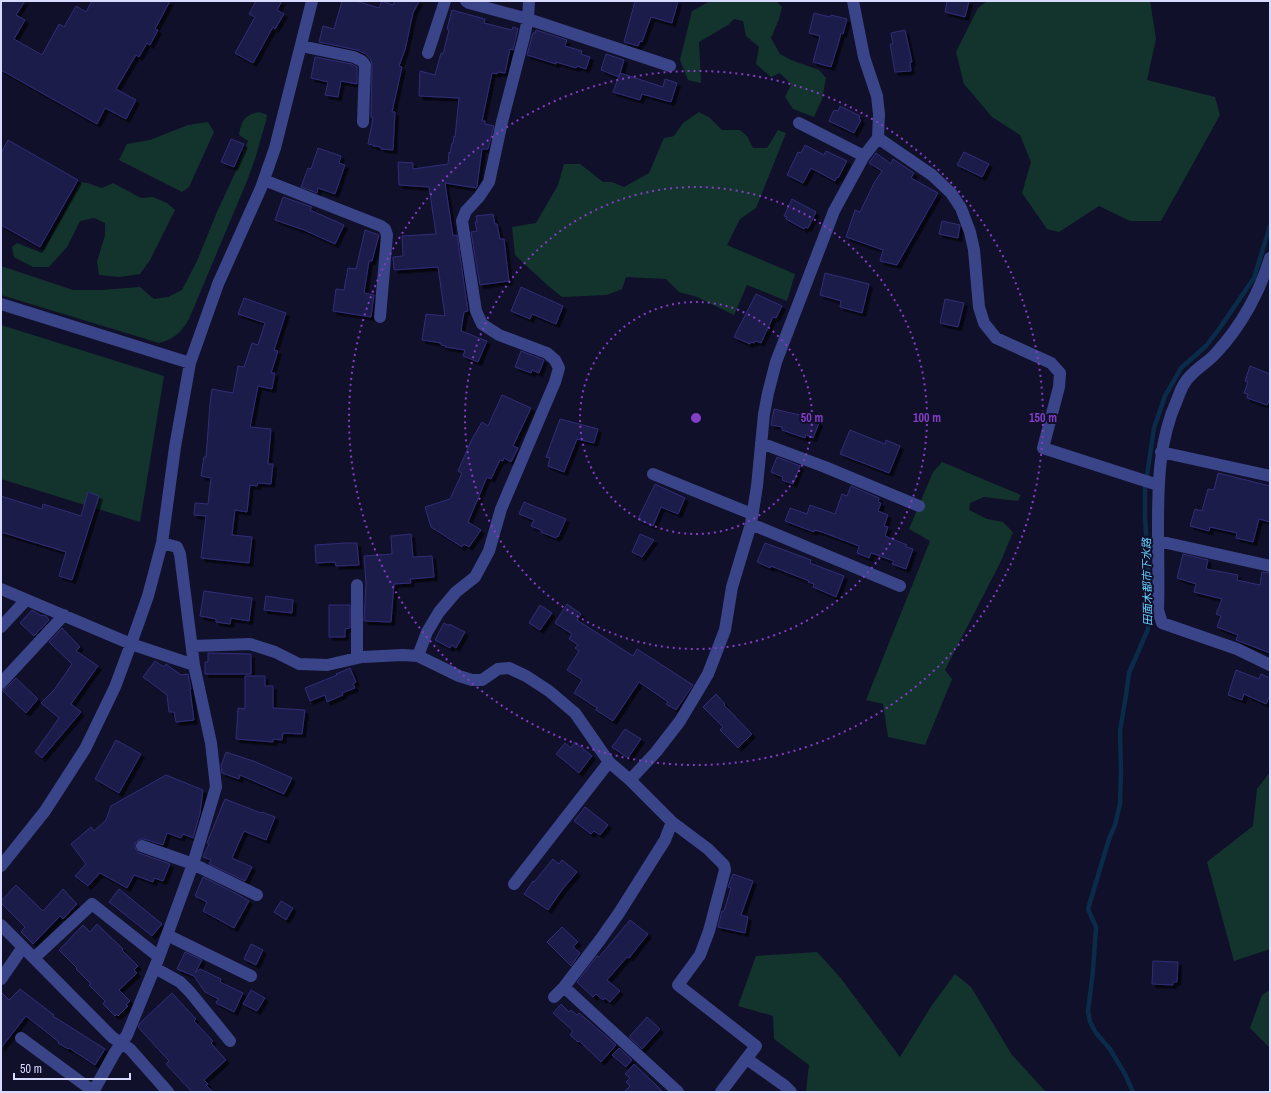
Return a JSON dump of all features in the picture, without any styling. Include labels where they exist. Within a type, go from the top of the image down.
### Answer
[{"type":"street","points":[[1,866],[45,811],[85,749],[115,687],[131,644],[148,596],[162,543],[175,447],[190,363],[218,284],[264,180],[275,148],[312,1]]},
{"type":"street","points":[[428,53],[445,1]]},
{"type":"street","points":[[466,1],[528,19],[670,66]]},
{"type":"street","points":[[418,656],[426,632],[439,612],[456,592],[475,577],[489,551],[501,509],[552,389],[559,368],[555,360],[547,353],[499,335],[482,324],[476,311],[462,221],[466,211],[479,197],[489,182],[502,122],[528,19],[529,1]]},
{"type":"street","points":[[630,780],[656,752],[680,721],[708,674],[724,630],[732,587],[752,519],[768,392],[776,362],[834,211],[864,156],[878,138],[879,114],[877,96],[864,57],[853,1]]},
{"type":"street","points":[[301,46],[354,57],[366,65],[363,122]]},
{"type":"street","points":[[798,123],[864,156]]},
{"type":"street","points":[[878,138],[932,175],[951,193],[961,208],[970,232],[974,250],[979,307],[984,323],[996,338],[1051,363],[1060,373],[1059,387],[1043,448],[1158,485]]},
{"type":"street","points":[[264,180],[386,229],[387,235],[380,317]]},
{"type":"street","points":[[1270,258],[1257,293],[1233,332],[1216,353],[1195,371],[1184,384],[1166,429],[1161,452],[1158,485],[1158,610],[1162,623],[1236,650],[1270,665]]},
{"type":"street","points":[[1,304],[190,363]]},
{"type":"street","points":[[762,443],[919,506]]},
{"type":"street","points":[[1161,452],[1270,476]]},
{"type":"street","points":[[653,474],[900,586]]},
{"type":"street","points":[[1158,541],[1270,566]]},
{"type":"street","points":[[21,1038],[93,1092],[114,1054],[128,1035],[160,957],[193,864],[216,787],[211,743],[194,665],[180,554],[177,547],[162,543]]},
{"type":"street","points":[[357,658],[358,585]]},
{"type":"street","points":[[1,589],[131,644],[194,665]]},
{"type":"street","points":[[1,627],[26,600]]},
{"type":"street","points":[[1,682],[64,615]]},
{"type":"street","points":[[192,646],[250,644],[275,652],[299,664],[326,665],[357,658],[403,655],[418,656],[459,676],[472,680],[482,680],[498,669],[509,668],[526,676],[576,713],[609,762],[630,780],[672,822],[708,849],[724,865],[725,870],[709,931],[700,955],[678,985],[756,1046],[721,1092]]},
{"type":"street","points":[[514,884],[609,762]]},
{"type":"street","points":[[554,997],[619,913],[665,840],[672,822]]},
{"type":"street","points":[[142,846],[193,864],[257,895]]},
{"type":"street","points":[[34,958],[92,904],[160,957]]},
{"type":"street","points":[[1,924],[112,1037],[130,1049],[168,1092]]},
{"type":"street","points":[[167,935],[251,976]]},
{"type":"street","points":[[1,980],[23,947]]},
{"type":"street","points":[[155,968],[180,982],[230,1041]]},
{"type":"street","points":[[564,986],[678,1092]]},
{"type":"street","points":[[746,1059],[785,1086],[791,1092]]},
{"type":"green space","points":[[710,1],[776,1],[782,7],[771,38],[780,54],[791,60],[819,70],[826,78],[822,99],[814,117],[793,109],[785,97],[791,84],[780,73],[771,77],[756,64],[759,47],[746,36],[743,21],[734,19],[728,25],[699,42],[701,83],[688,80],[680,60],[692,11]]},
{"type":"green space","points":[[987,1],[1150,1],[1156,39],[1147,80],[1215,97],[1220,115],[1161,221],[1130,221],[1099,206],[1059,232],[1047,229],[1022,193],[1031,162],[1020,135],[992,117],[964,84],[956,52],[978,8]]},
{"type":"green space","points":[[259,112],[267,115],[266,121],[247,181],[189,319],[180,332],[169,340],[159,343],[1,295],[1,266],[73,290],[101,290],[140,287],[154,299],[168,297],[182,290],[197,261],[248,141],[239,135],[242,123],[246,117]]},
{"type":"green space","points":[[699,112],[710,118],[722,130],[740,130],[747,136],[753,148],[767,148],[778,130],[786,133],[756,208],[740,219],[727,245],[795,274],[787,301],[747,285],[734,315],[697,297],[679,292],[666,279],[626,277],[622,289],[607,295],[562,297],[515,255],[512,227],[536,223],[558,185],[564,164],[580,164],[603,182],[612,182],[624,187],[649,173],[664,138],[674,136],[683,123]]},
{"type":"green space","points":[[208,122],[214,132],[189,187],[182,192],[119,160],[127,144],[150,140],[188,125]]},
{"type":"green space","points":[[81,182],[102,188],[113,183],[141,198],[153,197],[167,203],[175,210],[150,260],[140,274],[119,277],[99,275],[97,262],[105,235],[105,223],[94,218],[80,221],[67,247],[49,267],[33,267],[14,257],[12,247],[17,243],[42,253]]},
{"type":"green space","points":[[1,325],[164,376],[140,522],[1,479]]},
{"type":"green space","points":[[942,462],[1021,495],[1018,501],[984,497],[970,503],[969,510],[987,519],[1003,522],[1013,532],[1001,561],[945,670],[952,679],[925,745],[888,737],[883,704],[866,700],[930,541],[909,529],[933,472]]},
{"type":"green space","points":[[1270,772],[1270,949],[1234,961],[1207,862],[1253,826],[1257,789]]},
{"type":"green space","points":[[817,952],[839,976],[900,1057],[932,1005],[955,974],[971,987],[1012,1055],[1046,1092],[806,1092],[809,1065],[774,1039],[773,1016],[738,1006],[756,956]]},
{"type":"green space","points":[[1270,990],[1270,1048],[1250,1028],[1262,995]]},
{"type":"building","points":[[1,1],[25,1],[16,15],[25,20],[14,39],[42,55],[59,24],[64,27],[76,6],[86,12],[92,1],[170,1],[155,29],[158,30],[150,45],[147,43],[139,57],[136,55],[116,89],[136,100],[126,119],[105,108],[97,124],[1,70]]},
{"type":"building","points":[[256,1],[282,1],[277,10],[284,14],[275,29],[273,27],[253,63],[235,53],[255,17],[249,14]]},
{"type":"building","points":[[342,1],[356,1],[379,8],[382,1],[393,5],[395,1],[419,1],[413,13],[405,50],[399,66],[402,67],[392,112],[395,112],[393,150],[381,149],[381,147],[368,144],[373,118],[371,117],[371,60],[366,54],[357,50],[319,42],[323,26],[334,29]]},
{"type":"building","points":[[635,1],[678,1],[672,23],[651,17],[642,42],[640,41],[638,46],[624,42]]},
{"type":"building","points":[[947,1],[969,1],[965,17],[945,12]]},
{"type":"building","points":[[452,10],[485,19],[484,23],[512,30],[513,27],[518,29],[513,50],[510,49],[505,73],[492,73],[482,121],[485,121],[485,124],[494,126],[488,149],[482,149],[477,186],[476,188],[445,183],[453,236],[457,235],[468,311],[464,312],[461,331],[487,341],[478,362],[463,356],[465,350],[445,347],[446,346],[441,345],[441,343],[422,340],[426,314],[445,316],[438,267],[394,270],[393,257],[403,256],[402,236],[436,234],[429,187],[399,185],[398,162],[413,163],[413,169],[448,164],[449,152],[450,153],[454,136],[455,137],[459,98],[419,96],[420,71],[435,75],[441,53],[443,54]]},
{"type":"building","points":[[814,13],[847,19],[843,34],[841,33],[831,67],[813,62],[820,36],[809,33]]},
{"type":"building","points":[[536,30],[567,40],[565,46],[582,51],[581,54],[590,57],[586,69],[577,66],[576,68],[556,62],[556,64],[527,55],[533,33],[535,33]]},
{"type":"building","points":[[905,30],[912,62],[910,62],[911,71],[895,72],[890,44],[893,44],[891,33]]},
{"type":"building","points":[[606,54],[624,60],[619,77],[601,70]]},
{"type":"building","points":[[315,57],[352,64],[357,67],[357,84],[341,81],[338,97],[325,95],[328,82],[311,78]]},
{"type":"building","points":[[620,73],[663,87],[665,79],[677,83],[671,102],[642,94],[640,100],[613,92]]},
{"type":"building","points":[[840,106],[860,116],[859,119],[861,120],[854,133],[829,121],[834,110],[838,111]]},
{"type":"building","points":[[231,139],[244,144],[234,167],[221,162]]},
{"type":"building","points":[[8,140],[78,180],[40,247],[1,225],[1,153]]},
{"type":"building","points":[[805,145],[824,155],[826,151],[847,161],[835,181],[811,168],[803,183],[787,175],[798,152],[801,153]]},
{"type":"building","points":[[318,148],[341,156],[339,163],[345,165],[335,194],[318,188],[317,193],[301,187],[308,168],[311,169]]},
{"type":"building","points":[[964,152],[989,164],[982,177],[957,165]]},
{"type":"building","points":[[876,153],[891,164],[893,159],[914,173],[911,178],[938,193],[897,265],[880,261],[883,250],[846,237],[855,210],[860,212],[874,183],[882,171],[869,163]]},
{"type":"building","points":[[283,197],[312,207],[310,210],[344,225],[335,244],[304,230],[275,220]]},
{"type":"building","points":[[792,199],[816,212],[808,228],[805,227],[804,229],[786,219],[787,217],[784,216]]},
{"type":"building","points":[[493,214],[500,239],[504,239],[509,281],[480,285],[471,232],[477,231],[475,222],[477,222],[476,216]]},
{"type":"building","points":[[942,221],[960,225],[958,238],[939,234]]},
{"type":"building","points":[[365,230],[379,235],[372,261],[369,261],[364,293],[374,295],[371,317],[333,311],[336,289],[344,290],[348,268],[356,269]]},
{"type":"building","points":[[825,273],[869,284],[862,313],[840,307],[841,301],[820,295]]},
{"type":"building","points":[[521,287],[563,306],[556,324],[532,314],[530,319],[511,311]]},
{"type":"building","points":[[756,294],[782,306],[776,318],[773,317],[761,343],[756,341],[754,343],[751,342],[750,344],[734,337]]},
{"type":"building","points":[[244,298],[286,313],[274,350],[278,351],[271,373],[275,373],[272,389],[258,386],[250,427],[271,429],[268,464],[273,464],[271,484],[258,483],[257,486],[250,485],[247,512],[235,510],[232,535],[252,537],[249,563],[201,558],[206,516],[194,515],[195,503],[208,504],[211,478],[201,476],[204,457],[206,457],[212,389],[233,393],[238,366],[244,367],[252,343],[258,345],[265,323],[238,314]]},
{"type":"building","points":[[945,299],[964,303],[958,327],[940,323]]},
{"type":"building","points":[[521,351],[544,360],[539,373],[532,370],[531,373],[515,367]]},
{"type":"building","points":[[1250,366],[1270,374],[1270,398],[1267,405],[1247,398],[1248,394],[1244,393],[1248,382],[1245,381]]},
{"type":"building","points":[[502,395],[531,408],[513,446],[518,448],[511,462],[504,458],[503,461],[500,460],[491,479],[487,477],[468,522],[481,530],[469,547],[464,544],[462,547],[431,527],[425,507],[450,499],[462,473],[458,471],[471,441],[482,422],[488,426]]},
{"type":"building","points":[[774,409],[817,419],[817,422],[819,423],[813,438],[806,435],[805,438],[782,430],[782,427],[771,425]]},
{"type":"building","points":[[560,419],[598,429],[594,443],[577,439],[564,472],[548,466],[550,458],[546,457]]},
{"type":"building","points":[[850,430],[885,444],[886,440],[900,446],[889,473],[840,454]]},
{"type":"building","points":[[777,457],[800,466],[793,484],[782,480],[783,477],[771,472]]},
{"type":"building","points":[[1218,473],[1270,486],[1270,522],[1259,519],[1253,542],[1236,538],[1237,533],[1210,527],[1209,531],[1190,526],[1195,509],[1202,511],[1208,489],[1214,490]]},
{"type":"building","points":[[655,484],[685,498],[678,514],[661,507],[653,526],[638,519]]},
{"type":"building","points":[[851,486],[879,498],[878,502],[881,503],[878,511],[888,515],[884,526],[888,527],[885,536],[913,549],[906,569],[892,564],[894,561],[871,553],[869,558],[857,553],[859,546],[822,532],[814,530],[814,532],[785,521],[790,508],[807,514],[810,505],[835,514],[842,494],[847,496]]},
{"type":"building","points":[[88,492],[99,496],[72,580],[59,576],[66,552],[1,532],[1,496],[42,509],[43,504],[81,516]]},
{"type":"building","points":[[524,502],[566,519],[558,537],[557,536],[556,538],[541,532],[541,530],[531,526],[534,520],[519,514]]},
{"type":"building","points":[[411,534],[413,557],[432,556],[434,577],[410,579],[411,583],[394,584],[391,622],[364,621],[366,583],[364,556],[392,554],[391,536]]},
{"type":"building","points":[[640,534],[654,540],[642,557],[632,552]]},
{"type":"building","points":[[357,543],[359,565],[336,566],[335,562],[316,563],[315,545]]},
{"type":"building","points":[[765,543],[811,560],[810,563],[844,576],[836,597],[813,587],[814,584],[808,582],[809,581],[757,562]]},
{"type":"building","points":[[1183,554],[1208,560],[1206,569],[1238,575],[1237,580],[1260,585],[1262,572],[1270,573],[1270,653],[1236,640],[1238,635],[1217,627],[1221,616],[1216,614],[1222,599],[1194,592],[1196,584],[1177,578]]},
{"type":"building","points":[[204,591],[252,598],[249,621],[231,618],[230,624],[216,622],[216,619],[200,616]]},
{"type":"building","points":[[266,596],[293,600],[292,613],[264,610]]},
{"type":"building","points":[[567,604],[581,614],[577,620],[633,656],[637,649],[693,685],[676,710],[666,704],[668,702],[639,682],[613,721],[596,710],[597,708],[574,693],[582,680],[567,670],[579,651],[575,648],[578,645],[569,639],[572,634],[555,623]]},
{"type":"building","points":[[329,605],[350,605],[350,628],[345,629],[345,637],[329,637]]},
{"type":"building","points":[[540,605],[552,613],[540,630],[529,623]]},
{"type":"building","points":[[32,610],[40,615],[46,616],[49,620],[34,636],[20,623]]},
{"type":"building","points":[[444,623],[465,632],[456,648],[452,645],[450,648],[435,640]]},
{"type":"building","points":[[62,628],[80,647],[76,651],[98,666],[71,704],[81,712],[42,758],[35,752],[59,718],[41,703],[54,690],[72,664],[49,642]]},
{"type":"building","points":[[208,653],[251,654],[251,674],[205,674],[205,662],[208,662]]},
{"type":"building","points":[[155,661],[164,667],[166,664],[181,675],[188,674],[194,720],[176,722],[174,712],[169,712],[167,695],[143,677]]},
{"type":"building","points":[[350,668],[356,682],[353,684],[355,688],[342,693],[343,695],[327,702],[325,695],[310,701],[305,688]]},
{"type":"building","points":[[1236,670],[1259,679],[1261,674],[1270,678],[1270,695],[1266,704],[1244,694],[1242,700],[1228,695]]},
{"type":"building","points":[[245,676],[265,676],[265,686],[273,686],[273,708],[305,710],[302,734],[283,733],[282,740],[273,739],[273,742],[236,739],[238,708],[245,709]]},
{"type":"building","points":[[16,678],[38,699],[26,713],[2,690]]},
{"type":"building","points":[[716,694],[725,704],[724,705],[752,734],[738,748],[720,730],[723,727],[703,707]]},
{"type":"building","points":[[625,729],[641,739],[628,758],[612,747]]},
{"type":"building","points":[[116,740],[141,754],[119,793],[95,779]]},
{"type":"building","points":[[575,742],[592,756],[579,773],[556,754],[565,743],[571,748]]},
{"type":"building","points":[[226,752],[256,762],[292,778],[284,794],[240,775],[239,779],[222,773],[221,766]]},
{"type":"building","points":[[166,775],[203,790],[200,813],[193,838],[183,834],[181,838],[167,833],[163,845],[144,839],[140,839],[135,843],[135,848],[139,853],[170,864],[163,881],[154,878],[153,882],[134,875],[127,888],[100,873],[88,886],[75,876],[86,864],[71,844],[91,827],[94,831],[106,820],[111,806]]},
{"type":"building","points":[[225,799],[275,817],[266,840],[244,831],[232,858],[252,867],[245,881],[209,864],[211,860],[203,857],[209,844],[207,843]]},
{"type":"building","points":[[585,807],[608,825],[600,835],[594,831],[591,834],[574,821]]},
{"type":"building","points":[[553,859],[559,864],[562,860],[577,872],[548,910],[524,894],[533,881],[534,882]]},
{"type":"building","points":[[733,874],[753,881],[741,915],[748,917],[745,933],[718,927],[722,911],[724,911],[731,888],[728,887]]},
{"type":"building","points":[[203,877],[249,901],[234,928],[203,911],[207,902],[195,896]]},
{"type":"building","points":[[16,885],[43,911],[63,889],[77,904],[63,919],[60,916],[33,944],[21,932],[25,927],[1,903],[1,901]]},
{"type":"building","points":[[119,889],[162,924],[152,936],[109,902]]},
{"type":"building","points":[[281,901],[293,908],[286,920],[274,912]]},
{"type":"building","points":[[630,920],[648,934],[629,958],[627,957],[607,980],[620,991],[610,1002],[605,998],[603,1000],[596,994],[593,997],[577,982],[597,956],[599,957]]},
{"type":"building","points":[[97,924],[138,966],[134,970],[137,973],[119,990],[130,1001],[126,1005],[128,1006],[118,1016],[116,1014],[115,1016],[103,1004],[105,1001],[89,985],[91,984],[76,969],[77,968],[59,950],[83,925],[90,932]]},
{"type":"building","points":[[562,927],[578,942],[573,947],[580,953],[571,966],[547,942]]},
{"type":"building","points":[[251,944],[263,950],[256,965],[244,959]]},
{"type":"building","points":[[185,952],[202,960],[195,973],[200,969],[221,979],[220,982],[243,993],[234,1012],[216,1003],[218,999],[205,992],[194,976],[177,969]]},
{"type":"building","points":[[1153,961],[1178,962],[1177,982],[1173,982],[1173,985],[1152,984]]},
{"type":"building","points":[[20,989],[54,1015],[53,1016],[105,1049],[95,1065],[69,1048],[68,1049],[58,1043],[59,1042],[26,1016],[1,1048],[1,992],[9,1000]]},
{"type":"building","points":[[251,990],[265,998],[257,1011],[243,1004]]},
{"type":"building","points":[[172,993],[196,1019],[194,1021],[213,1041],[211,1043],[226,1060],[204,1080],[208,1084],[206,1085],[213,1092],[192,1092],[166,1064],[169,1061],[138,1027],[140,1023]]},
{"type":"building","points":[[561,1004],[569,1012],[571,1010],[577,1015],[579,1013],[616,1045],[601,1062],[579,1041],[578,1042],[570,1035],[573,1031],[553,1013]]},
{"type":"building","points":[[647,1017],[660,1029],[642,1049],[629,1037]]},
{"type":"building","points":[[619,1048],[632,1060],[626,1067],[612,1055]]},
{"type":"building","points":[[634,1064],[663,1092],[624,1092],[630,1086],[626,1082],[630,1078],[625,1074]]},
{"type":"waterway","name":"田面木都市下水路","points":[[1133,1092],[1125,1074],[1110,1049],[1096,1033],[1090,1022],[1088,1011],[1096,927],[1088,909],[1109,839],[1115,825],[1120,804],[1120,731],[1129,673],[1148,629],[1150,614],[1145,489],[1154,428],[1165,396],[1181,368],[1206,346],[1254,278],[1270,226]]}]
